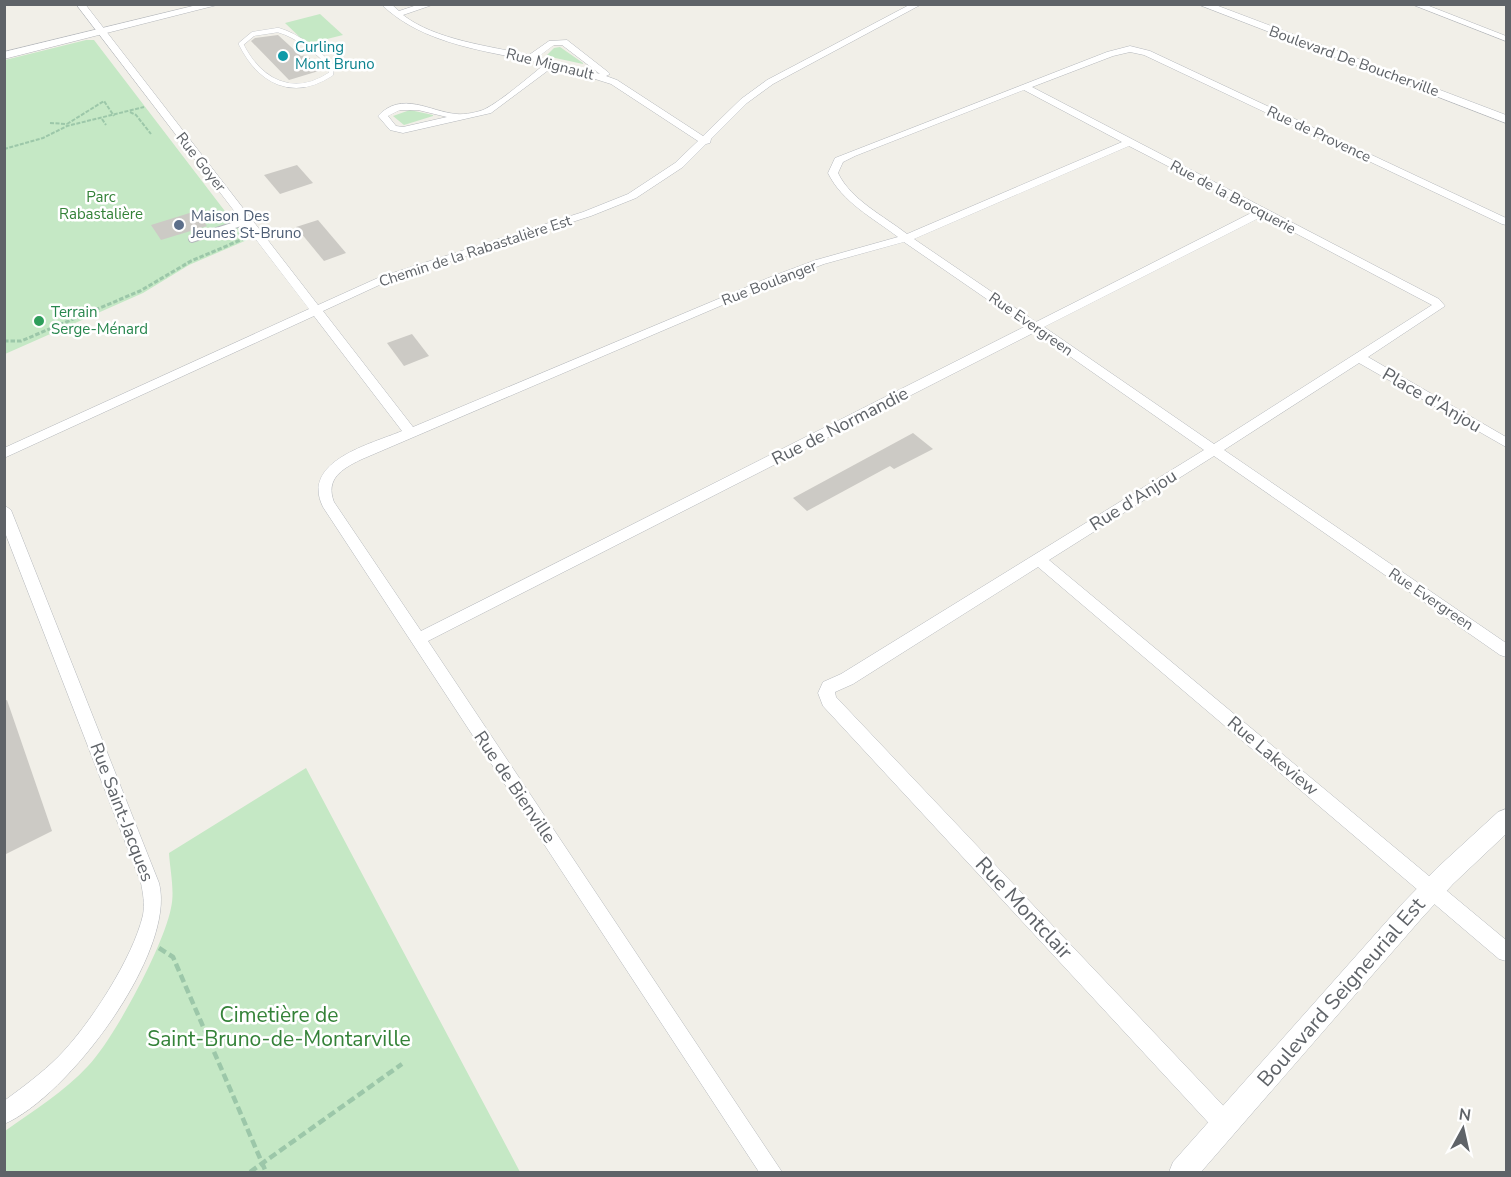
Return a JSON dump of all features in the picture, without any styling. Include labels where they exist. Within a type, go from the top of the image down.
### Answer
[{"type":"street","name":"Rue Goyer","points":[[80,4],[411,432]]},
{"type":"street","points":[[4,57],[187,4]]},
{"type":"street","points":[[4,49],[216,4]]},
{"type":"street","name":"Rue Mignault","points":[[385,4],[417,28],[434,35],[553,63],[614,81],[706,141]]},
{"type":"street","points":[[397,14],[431,4]]},
{"type":"street","name":"Chemin de la Rabastalière Est","points":[[4,454],[316,309],[401,273],[623,201],[669,173],[706,141],[744,101],[770,82],[817,55],[918,4]]},
{"type":"street","name":"Boulevard De Boucherville","points":[[1202,4],[1506,119]]},
{"type":"street","points":[[1415,4],[1506,39]]},
{"type":"street","points":[[531,58],[552,43],[564,42],[614,81]]},
{"type":"street","name":"Rue Evergreen","points":[[1130,49],[1110,54],[851,154],[837,163],[833,172],[840,185],[906,238],[1506,651]]},
{"type":"street","name":"Rue de Provence","points":[[1130,49],[1147,53],[1506,222]]},
{"type":"street","points":[[456,117],[410,106],[388,111],[383,116],[393,128],[400,130],[479,113],[494,108],[553,63]]},
{"type":"street","name":"Rue de la Brocquerie","points":[[1026,87],[1262,213],[1432,300],[1439,306]]},
{"type":"street","name":"Rue Boulanger","points":[[411,432],[777,278],[820,262],[906,238],[1129,142]]},
{"type":"street","name":"Rue de Normandie","points":[[417,640],[1262,213]]},
{"type":"street","name":"Rue d'Anjou","points":[[826,693],[832,686],[847,679],[1214,450],[1439,306]]},
{"type":"street","name":"Place d'Anjou","points":[[1358,357],[1506,443]]},
{"type":"street","name":"Rue de Bienville","points":[[411,432],[339,465],[328,477],[324,491],[332,508],[771,1173]]},
{"type":"street","name":"Rue Saint-Jacques","points":[[4,510],[150,883],[153,898],[152,915],[141,942],[113,997],[86,1040],[49,1080],[4,1114]]},
{"type":"street","name":"Rue Lakeview","points":[[1038,559],[1506,952]]},
{"type":"street","name":"Rue Montclair","points":[[826,693],[829,701],[1225,1124]]},
{"type":"street","name":"Boulevard Seigneurial Est","points":[[1183,1173],[1432,889],[1506,819]]},
{"type":"lane","points":[[278,30],[291,33],[329,63],[333,70],[318,82],[289,87],[268,79],[253,64],[242,46],[243,40],[258,33],[278,30]]},
{"type":"lane","points":[[192,239],[247,221]]},
{"type":"path","points":[[4,149],[43,138],[104,101],[114,116]]},
{"type":"path","points":[[50,123],[67,125],[102,119],[146,106]]},
{"type":"path","points":[[129,112],[136,115],[151,134]]},
{"type":"path","points":[[102,119],[106,125]]},
{"type":"path","points":[[4,343],[21,341],[140,291],[191,261],[247,238]]},
{"type":"path","points":[[141,942],[162,948],[172,957],[266,1173]]},
{"type":"path","points":[[250,1173],[402,1064]]},
{"type":"green space","points":[[320,14],[343,35],[307,44],[285,23]]},
{"type":"green space","name":"Parc Rabastalière","points":[[94,40],[247,240],[189,265],[143,293],[5,354],[5,60]]},
{"type":"green space","points":[[560,47],[583,64],[546,56],[554,48]]},
{"type":"green space","points":[[410,110],[433,116],[404,125],[393,116]]},
{"type":"green space","name":"Cimetière de Saint-Bruno-de-Montarville","points":[[306,768],[520,1172],[5,1172],[5,1131],[59,1093],[88,1066],[111,1035],[137,991],[159,945],[171,908],[169,853]]},
{"type":"building","name":"Curling Mont Bruno","points":[[278,35],[301,56],[306,55],[322,70],[289,80],[251,41],[255,38]]},
{"type":"building","points":[[297,165],[313,183],[280,194],[264,175]]},
{"type":"building","name":"Maison Des Jeunes St-Bruno","points":[[196,211],[207,226],[161,240],[151,225]]},
{"type":"building","points":[[318,220],[346,253],[324,261],[296,227]]},
{"type":"building","points":[[412,334],[429,356],[404,366],[387,343]]},
{"type":"building","points":[[913,433],[933,449],[894,469],[890,466],[807,511],[793,498]]},
{"type":"building","points":[[7,700],[52,831],[4,855],[4,701]]},
{"type":"place","name":"Curling Mont Bruno","points":[[283,56]]},
{"type":"place","name":"Maison Des Jeunes St-Bruno","points":[[179,225]]},
{"type":"place","name":"Terrain Serge-Ménard","points":[[39,321]]}]
